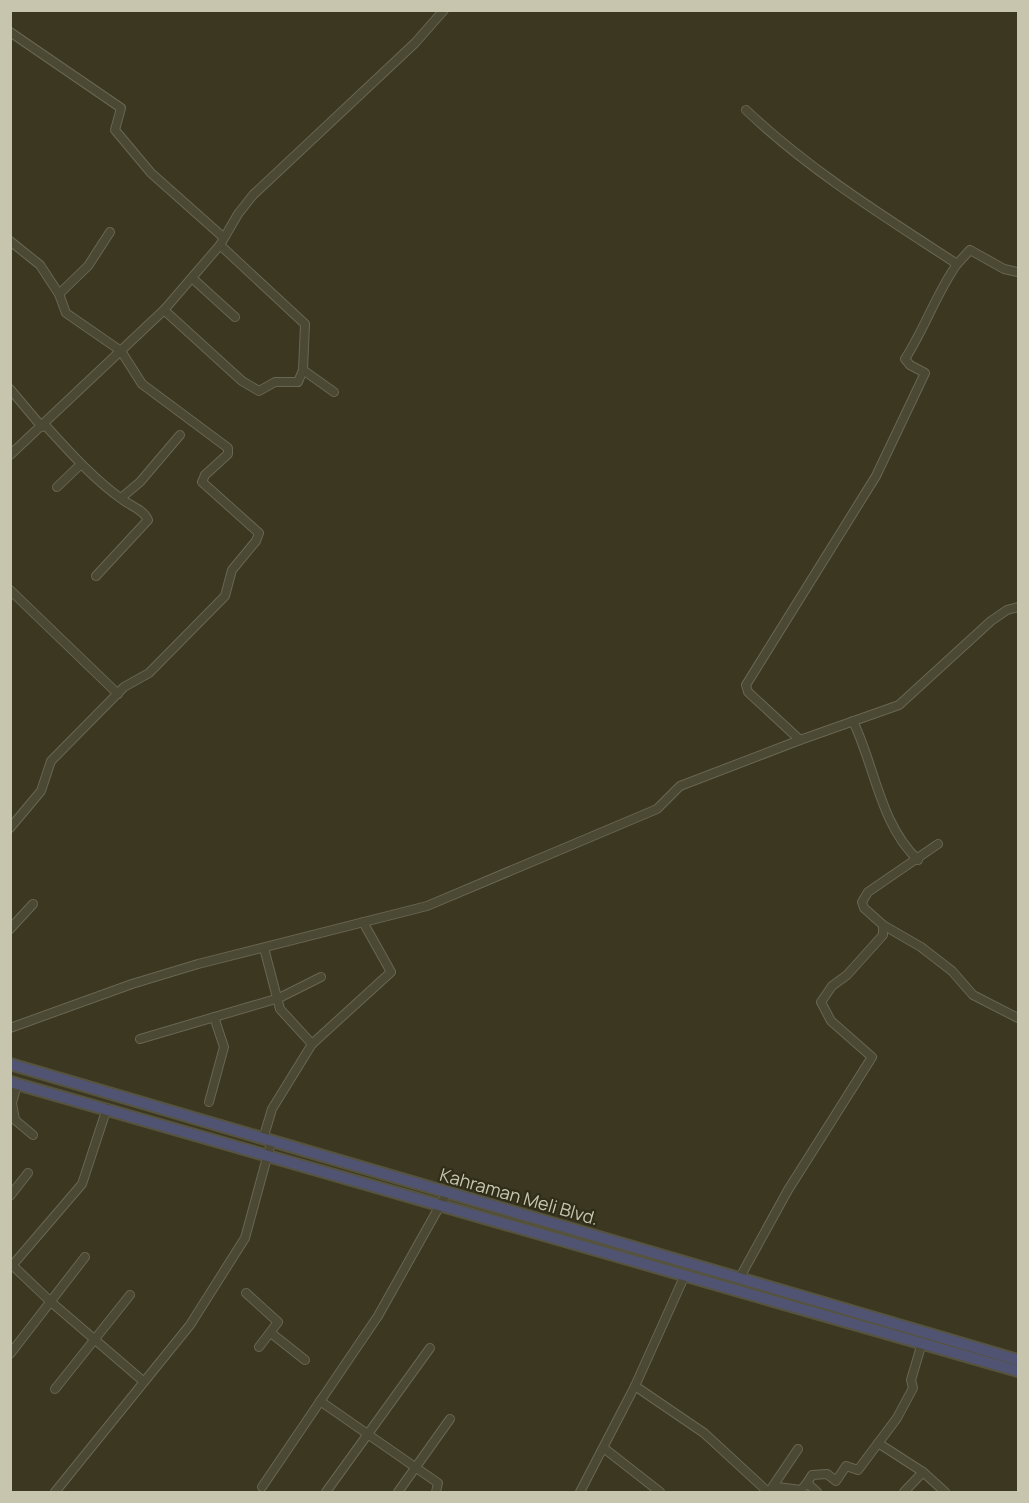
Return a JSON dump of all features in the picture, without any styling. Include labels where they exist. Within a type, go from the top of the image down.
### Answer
[{"type":"highway","name":"Kahraman Meli Blvd.","points":[[10,1064],[1018,1359]]},
{"type":"highway","name":"Kahraman Meli Blvd.","points":[[14,1083],[1018,1371]]},
{"type":"street","points":[[10,455],[164,310],[221,241],[253,195],[415,43],[444,10]]},
{"type":"street","points":[[10,32],[122,108],[115,130],[151,173],[304,324],[303,370],[298,382],[275,382],[262,392],[259,391],[242,381],[164,310]]},
{"type":"street","points":[[746,110],[768,131],[825,175],[957,264]]},
{"type":"street","points":[[59,294],[88,266],[110,232]]},
{"type":"street","points":[[10,241],[40,265],[59,294],[66,313],[121,351],[142,384],[228,448],[228,454],[209,471],[202,482],[259,533],[256,541],[232,570],[225,596],[203,621],[149,673],[118,694],[51,761],[40,791],[10,828]]},
{"type":"street","points":[[800,740],[748,692],[746,685],[876,476],[925,373],[910,365],[905,359],[917,342],[942,287],[957,264],[970,250],[1004,270],[1018,272]]},
{"type":"street","points":[[192,278],[235,317]]},
{"type":"street","points":[[303,370],[334,392]]},
{"type":"street","points":[[10,388],[43,426],[81,464],[121,498],[146,515],[148,520],[96,576]]},
{"type":"street","points":[[121,498],[140,482],[180,435]]},
{"type":"street","points":[[57,487],[81,464]]},
{"type":"street","points":[[10,590],[118,694]]},
{"type":"street","points":[[10,1028],[132,984],[198,964],[427,906],[657,809],[680,786],[899,705],[991,621],[1007,610],[1018,607]]},
{"type":"street","points":[[853,721],[873,772],[878,796],[903,845],[918,860]]},
{"type":"street","points":[[938,844],[918,860],[868,892],[862,902],[864,908],[883,925],[921,947],[952,971],[973,995],[1018,1018]]},
{"type":"street","points":[[10,929],[33,904]]},
{"type":"street","points":[[55,1492],[189,1325],[245,1238],[269,1155],[267,1141],[272,1109],[312,1044],[391,972],[363,922]]},
{"type":"street","points":[[739,1279],[788,1190],[872,1057],[831,1021],[821,1002],[832,987],[847,975],[876,944],[883,935],[883,925]]},
{"type":"street","points":[[264,948],[279,998],[280,1009],[312,1044]]},
{"type":"street","points":[[140,1039],[279,998],[321,977]]},
{"type":"street","points":[[209,1102],[225,1047],[214,1017]]},
{"type":"street","points":[[14,1083],[12,1103],[15,1119],[33,1135]]},
{"type":"street","points":[[107,1108],[82,1184],[11,1266],[143,1381]]},
{"type":"street","points":[[10,1196],[28,1173]]},
{"type":"street","points":[[262,1487],[378,1316],[447,1193]]},
{"type":"street","points":[[10,1354],[85,1257]]},
{"type":"street","points":[[580,1492],[605,1449],[685,1275]]},
{"type":"street","points":[[246,1293],[277,1320],[277,1326],[259,1347]]},
{"type":"street","points":[[55,1389],[130,1295]]},
{"type":"street","points":[[271,1333],[305,1360]]},
{"type":"street","points":[[768,1492],[778,1486],[801,1490],[812,1475],[827,1474],[836,1481],[846,1466],[858,1470],[897,1418],[913,1388],[910,1380],[922,1343]]},
{"type":"street","points":[[326,1492],[430,1348]]},
{"type":"street","points":[[635,1386],[704,1433],[768,1492]]},
{"type":"street","points":[[320,1401],[417,1466],[438,1483],[436,1492]]},
{"type":"street","points":[[398,1492],[450,1419]]},
{"type":"street","points":[[878,1443],[923,1472],[945,1492]]},
{"type":"street","points":[[605,1449],[660,1492]]},
{"type":"street","points":[[768,1492],[798,1449]]},
{"type":"street","points":[[904,1492],[923,1472]]},
{"type":"street","points":[[807,1483],[817,1492]]}]
